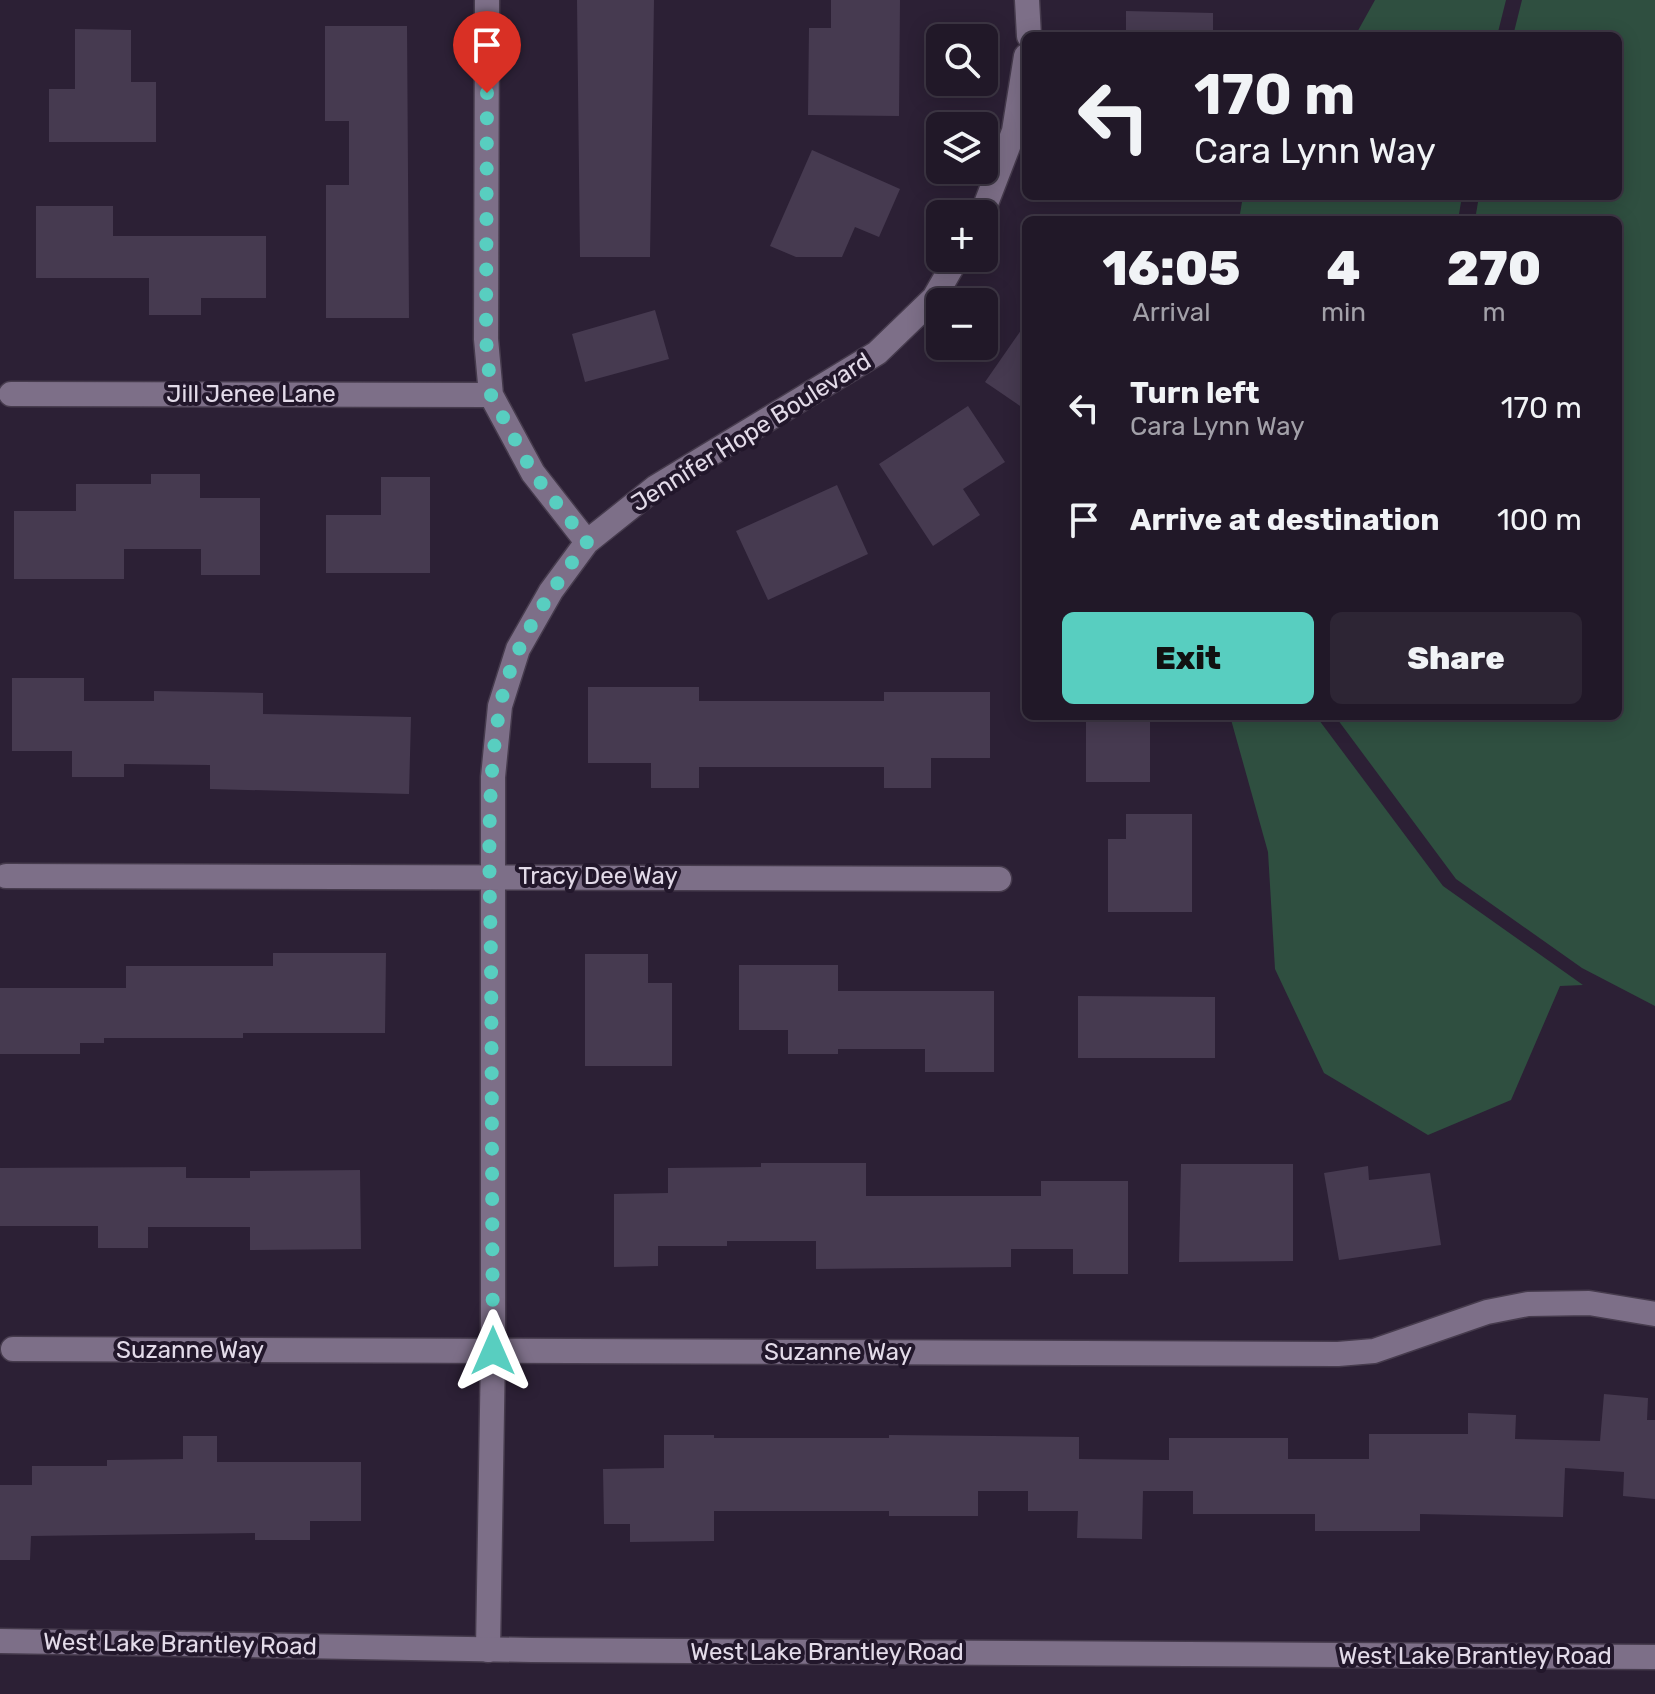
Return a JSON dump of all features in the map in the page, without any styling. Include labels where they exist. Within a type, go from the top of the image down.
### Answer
[{"type":"street","points":[[487,0],[486,339],[491,395],[533,473],[587,542]]},
{"type":"street","points":[[1027,0],[1029,32]]},
{"type":"street","points":[[987,200],[1014,131],[1022,81]]},
{"type":"street","name":"Jennifer Hope Boulevard","points":[[488,1650],[493,1351],[493,777],[500,706],[518,649],[551,591],[587,542],[656,487],[877,353],[934,298],[949,272]]},
{"type":"street","name":"Jill Jenee Lane","points":[[11,394],[491,395]]},
{"type":"street","name":"Tracy Dee Way","points":[[6,876],[491,875],[999,879]]},
{"type":"street","name":"Suzanne Way","points":[[13,1349],[1338,1354],[1374,1351],[1487,1312],[1528,1304],[1589,1303],[1655,1314]]},
{"type":"street","name":"West Lake Brantley Road","points":[[0,1641],[488,1650],[1655,1657]]},
{"type":"green space","points":[[1375,0],[1506,0],[1498,32],[1357,32]]},
{"type":"green space","points":[[1522,0],[1655,0],[1655,1006],[1582,968],[1456,879],[1338,720],[1622,720],[1622,216],[1476,216],[1478,200],[1622,200],[1622,32],[1514,32]]},
{"type":"green space","points":[[1242,200],[1461,200],[1459,216],[1240,216]]},
{"type":"green space","points":[[1231,720],[1319,720],[1443,886],[1583,985],[1560,986],[1511,1100],[1428,1135],[1324,1073],[1275,969],[1268,852]]},
{"type":"building","points":[[577,0],[654,0],[650,257],[580,257]]},
{"type":"building","points":[[831,0],[900,0],[899,116],[808,115],[809,28],[831,28]]},
{"type":"building","points":[[1126,11],[1213,13],[1213,32],[1126,32]]},
{"type":"building","points":[[325,26],[407,26],[409,318],[326,318],[326,185],[349,185],[349,121],[325,121]]},
{"type":"building","points":[[75,29],[131,30],[131,82],[156,82],[156,142],[49,142],[49,89],[75,89]]},
{"type":"building","points":[[812,150],[900,189],[879,237],[855,227],[842,257],[796,257],[770,246]]},
{"type":"building","points":[[36,206],[113,206],[113,236],[266,236],[266,298],[201,298],[201,315],[149,315],[149,278],[36,278]]},
{"type":"building","points":[[655,310],[669,359],[585,382],[572,334]]},
{"type":"building","points":[[1022,329],[1022,407],[985,382]]},
{"type":"building","points":[[968,406],[1005,462],[963,489],[980,515],[933,546],[879,464]]},
{"type":"building","points":[[151,474],[200,474],[200,498],[260,498],[260,575],[201,575],[201,549],[124,549],[124,579],[14,579],[14,511],[76,511],[76,484],[151,484]]},
{"type":"building","points":[[381,477],[430,477],[430,573],[326,573],[326,515],[381,515]]},
{"type":"building","points":[[837,485],[868,554],[768,600],[736,531]]},
{"type":"building","points":[[12,678],[84,678],[84,701],[154,701],[154,691],[263,693],[263,714],[411,717],[409,794],[210,789],[210,765],[124,764],[124,777],[72,777],[72,751],[12,751]]},
{"type":"building","points":[[588,687],[699,687],[699,701],[884,701],[884,692],[990,692],[990,758],[931,758],[931,788],[884,788],[884,767],[699,767],[699,788],[651,788],[651,763],[588,763]]},
{"type":"building","points":[[1086,720],[1150,720],[1150,782],[1086,782]]},
{"type":"building","points":[[1126,814],[1192,814],[1192,912],[1108,912],[1108,839],[1126,839]]},
{"type":"building","points":[[273,953],[386,953],[385,1033],[243,1033],[243,1038],[104,1038],[104,1043],[80,1043],[80,1054],[0,1054],[0,988],[126,988],[126,966],[273,966]]},
{"type":"building","points":[[585,954],[648,954],[648,983],[672,983],[672,1066],[585,1066]]},
{"type":"building","points":[[739,965],[838,965],[838,991],[994,991],[994,1072],[925,1072],[925,1049],[838,1049],[838,1054],[788,1054],[788,1030],[739,1030]]},
{"type":"building","points":[[1078,996],[1215,997],[1215,1058],[1078,1058]]},
{"type":"building","points":[[761,1163],[866,1163],[866,1196],[1041,1196],[1041,1181],[1128,1181],[1128,1274],[1073,1274],[1073,1249],[1011,1249],[1011,1267],[816,1269],[816,1241],[727,1241],[727,1246],[658,1246],[658,1266],[614,1267],[614,1194],[668,1193],[668,1168],[761,1167]]},
{"type":"building","points":[[1181,1164],[1293,1164],[1293,1261],[1179,1262]]},
{"type":"building","points":[[1368,1166],[1369,1180],[1430,1173],[1441,1245],[1339,1260],[1324,1173]]},
{"type":"building","points":[[186,1167],[186,1178],[250,1178],[250,1171],[360,1170],[361,1249],[250,1250],[250,1227],[148,1227],[148,1248],[98,1248],[98,1226],[0,1226],[0,1168]]},
{"type":"building","points":[[1604,1394],[1648,1398],[1647,1420],[1655,1420],[1655,1499],[1623,1496],[1624,1472],[1565,1468],[1563,1517],[1420,1514],[1420,1531],[1315,1531],[1315,1514],[1193,1514],[1193,1491],[1143,1491],[1142,1539],[1077,1538],[1078,1511],[1028,1511],[1028,1491],[978,1491],[978,1516],[889,1516],[889,1511],[714,1511],[714,1541],[630,1542],[630,1524],[604,1524],[603,1469],[664,1468],[664,1435],[714,1435],[714,1438],[889,1438],[889,1435],[1079,1437],[1079,1459],[1169,1460],[1169,1438],[1288,1438],[1288,1459],[1369,1459],[1369,1434],[1468,1434],[1468,1413],[1516,1415],[1515,1439],[1600,1441]]},
{"type":"building","points":[[183,1436],[217,1436],[217,1462],[361,1462],[361,1521],[310,1521],[310,1540],[255,1540],[255,1533],[31,1536],[30,1560],[0,1560],[0,1485],[32,1485],[32,1466],[107,1466],[107,1460],[183,1459]]},
{"type":"route","points":[[487,93],[486,339],[491,395],[533,473],[587,542],[551,591],[518,649],[500,706],[493,777],[491,875],[493,1351]]}]
